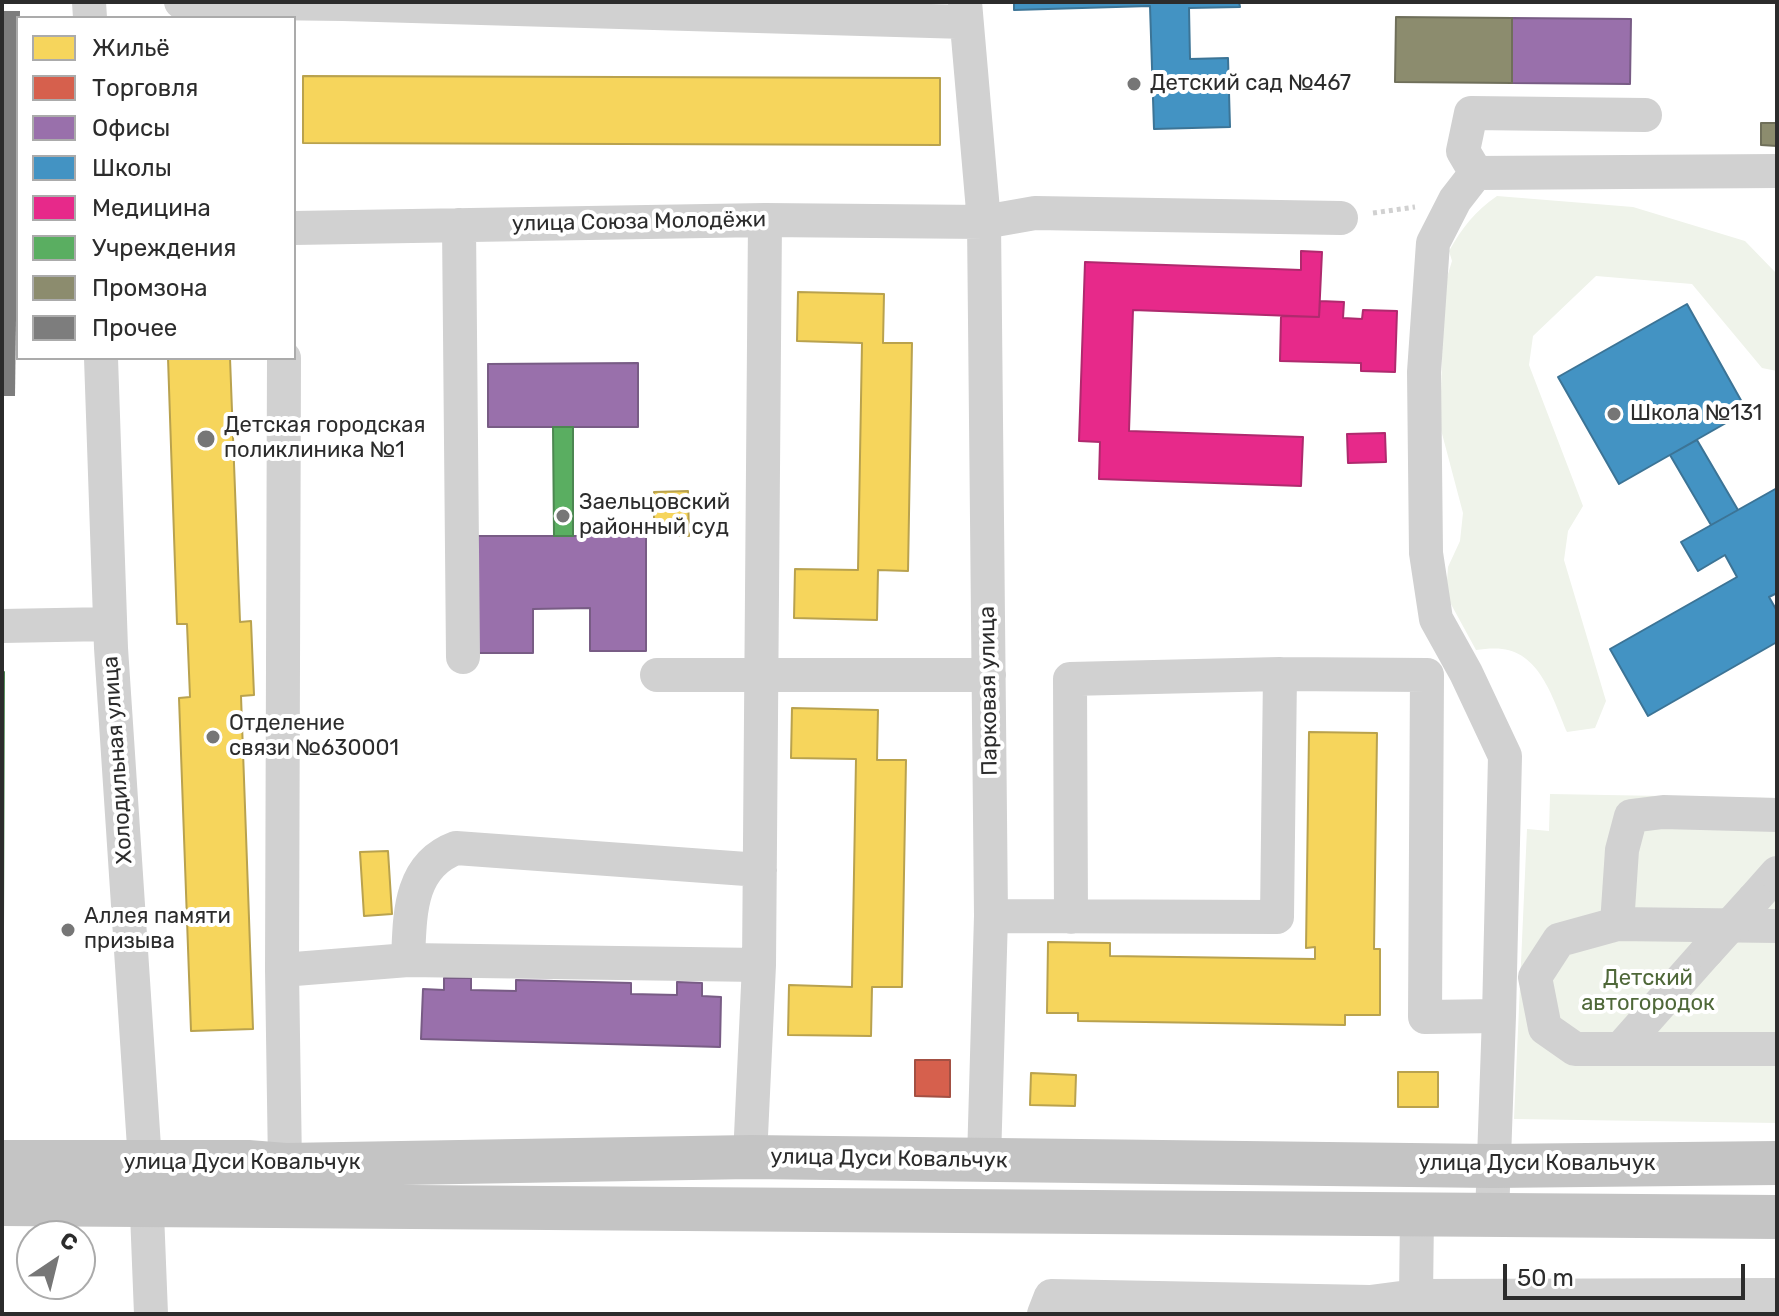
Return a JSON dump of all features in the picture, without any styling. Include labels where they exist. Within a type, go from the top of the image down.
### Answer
[{"type":"main road","name":"улица Дуси Ковальчук","points":[[2,1162],[285,1165],[750,1157],[1492,1166],[1777,1163]]},
{"type":"main road","name":"улица Дуси Ковальчук","points":[[2,1204],[1777,1217]]},
{"type":"street","points":[[181,2],[965,12]]},
{"type":"street","name":"Парковая улица","points":[[965,12],[984,222],[991,916],[984,1160]]},
{"type":"street","points":[[1476,173],[1463,151],[1471,113],[1645,115]]},
{"type":"street","points":[[1476,173],[1777,171]]},
{"type":"street","points":[[1476,173],[1455,200],[1433,243],[1424,372],[1426,553],[1436,619],[1466,673],[1505,756],[1492,1216]]},
{"type":"street","name":"улица Союза Молодёжи","points":[[296,228],[765,220],[984,222],[1035,213],[1341,218]]},
{"type":"street","points":[[750,1157],[759,965],[765,220]]},
{"type":"street","points":[[459,225],[463,657]]},
{"type":"street","name":"Холодильная улица","points":[[101,360],[110,624],[145,1162],[151,1314]]},
{"type":"street","points":[[284,360],[282,970],[285,1165]]},
{"type":"street","points":[[2,626],[110,624]]},
{"type":"street","points":[[1071,917],[1070,679],[1280,674],[1427,675],[1425,1017],[1499,1016]]},
{"type":"street","points":[[991,916],[1277,917],[1280,674]]},
{"type":"street","points":[[657,675],[989,675]]},
{"type":"street","points":[[1617,924],[1622,850],[1631,816],[1663,812],[1777,815]]},
{"type":"street","points":[[408,960],[410,905],[421,879],[439,854],[456,848],[760,870]]},
{"type":"street","points":[[1622,1047],[1777,873]]},
{"type":"street","points":[[1777,926],[1617,924],[1559,940],[1535,977],[1545,1028],[1575,1049],[1777,1049]]},
{"type":"street","points":[[282,970],[408,960],[759,965]]},
{"type":"street","points":[[1416,1296],[1417,1215]]},
{"type":"street","points":[[1044,1314],[1051,1296],[1370,1308],[1416,1296],[1777,1295]]},
{"type":"path","points":[[1341,218],[1455,200]]},
{"type":"green space","points":[[1497,196],[1633,207],[1745,241],[1777,274],[1777,371],[1762,368],[1692,284],[1596,276],[1533,336],[1529,365],[1583,506],[1568,531],[1564,560],[1606,701],[1595,728],[1567,732],[1551,694],[1536,669],[1515,652],[1476,650],[1446,595],[1448,567],[1460,541],[1463,513],[1440,426],[1444,287],[1452,261],[1449,251],[1470,220]]},
{"type":"green space","name":"Детский автогородок","points":[[1550,794],[1777,798],[1777,1123],[1514,1119],[1527,829],[1549,831]]},
{"type":"building: Жильё","points":[[303,76],[940,78],[940,145],[303,143]]},
{"type":"building: Жильё","points":[[798,292],[884,294],[883,343],[912,343],[908,571],[878,570],[877,620],[794,618],[795,569],[858,570],[862,343],[797,341]]},
{"type":"building: Жильё","points":[[168,360],[230,360],[240,622],[251,621],[254,695],[241,696],[253,1029],[191,1031],[179,698],[190,697],[187,624],[177,624]]},
{"type":"building: Жильё","points":[[688,491],[689,536],[654,536],[654,492]]},
{"type":"building: Жильё","points":[[792,708],[878,710],[877,760],[906,760],[902,987],[872,987],[871,1036],[788,1035],[789,985],[852,987],[856,759],[791,758]]},
{"type":"building: Жильё","points":[[1309,732],[1377,733],[1374,949],[1380,949],[1380,1015],[1345,1015],[1345,1025],[1078,1021],[1078,1013],[1047,1013],[1048,942],[1110,943],[1110,956],[1315,959],[1315,947],[1306,948]]},
{"type":"building: Жильё","points":[[388,851],[392,914],[364,916],[360,852]]},
{"type":"building: Жильё","points":[[3,928],[3,1023],[2,1023]]},
{"type":"building: Жильё","points":[[1398,1072],[1438,1072],[1438,1107],[1398,1107]]},
{"type":"building: Жильё","points":[[1031,1073],[1076,1075],[1075,1106],[1030,1105]]},
{"type":"building: Торговля","points":[[915,1060],[950,1060],[950,1097],[915,1096]]},
{"type":"building: Офисы","points":[[1512,18],[1631,19],[1630,84],[1512,83]]},
{"type":"building: Офисы","points":[[638,363],[638,427],[488,427],[488,364]]},
{"type":"building: Офисы","points":[[478,536],[646,536],[646,651],[590,651],[590,608],[533,609],[533,653],[478,653]]},
{"type":"building: Офисы","points":[[444,978],[471,978],[471,990],[516,991],[516,980],[631,983],[631,994],[677,995],[677,982],[702,983],[702,996],[721,997],[720,1047],[421,1039],[423,989],[444,990]]},
{"type":"building: Школы","points":[[1014,2],[1239,2],[1240,7],[1189,8],[1190,59],[1228,58],[1230,127],[1154,129],[1150,6],[1014,10]]},
{"type":"building: Школы","points":[[1687,304],[1747,411],[1619,484],[1558,377]]},
{"type":"building: Школы","points":[[1697,440],[1738,510],[1711,525],[1670,455]]},
{"type":"building: Школы","points":[[1777,488],[1777,593],[1769,597],[1777,611],[1777,642],[1648,716],[1610,649],[1737,577],[1725,555],[1698,571],[1681,542]]},
{"type":"building: Медицина","points":[[1301,251],[1322,252],[1319,317],[1133,310],[1129,431],[1303,437],[1301,486],[1099,479],[1100,442],[1079,441],[1085,262],[1301,270]]},
{"type":"building: Медицина","points":[[1320,301],[1344,302],[1343,318],[1362,319],[1363,310],[1397,311],[1395,372],[1361,371],[1361,363],[1280,361],[1281,316],[1319,317]]},
{"type":"building: Медицина","points":[[1385,433],[1386,462],[1348,463],[1347,434]]},
{"type":"building: Учреждения","points":[[553,427],[573,427],[573,536],[554,536]]},
{"type":"building: Учреждения","points":[[4,672],[3,928],[2,928]]},
{"type":"building: Промзона","points":[[1396,17],[1512,18],[1512,83],[1395,82]]},
{"type":"building: Промзона","points":[[1761,123],[1777,123],[1777,146],[1761,145]]},
{"type":"building: Прочее","points":[[2,11],[20,11],[20,16],[16,16],[15,396],[2,396]]},
{"type":"place","name":"Детский сад №467","points":[[1134,84]]},
{"type":"place","name":"Школа №131","points":[[1614,414]]},
{"type":"place","name":"Детская городская поликлиника №1","points":[[206,439]]},
{"type":"place","name":"Заельцовский районный суд","points":[[563,516]]},
{"type":"place","name":"Отделение связи №630001","points":[[213,737]]},
{"type":"place","name":"Аллея памяти призыва","points":[[68,930]]}]
